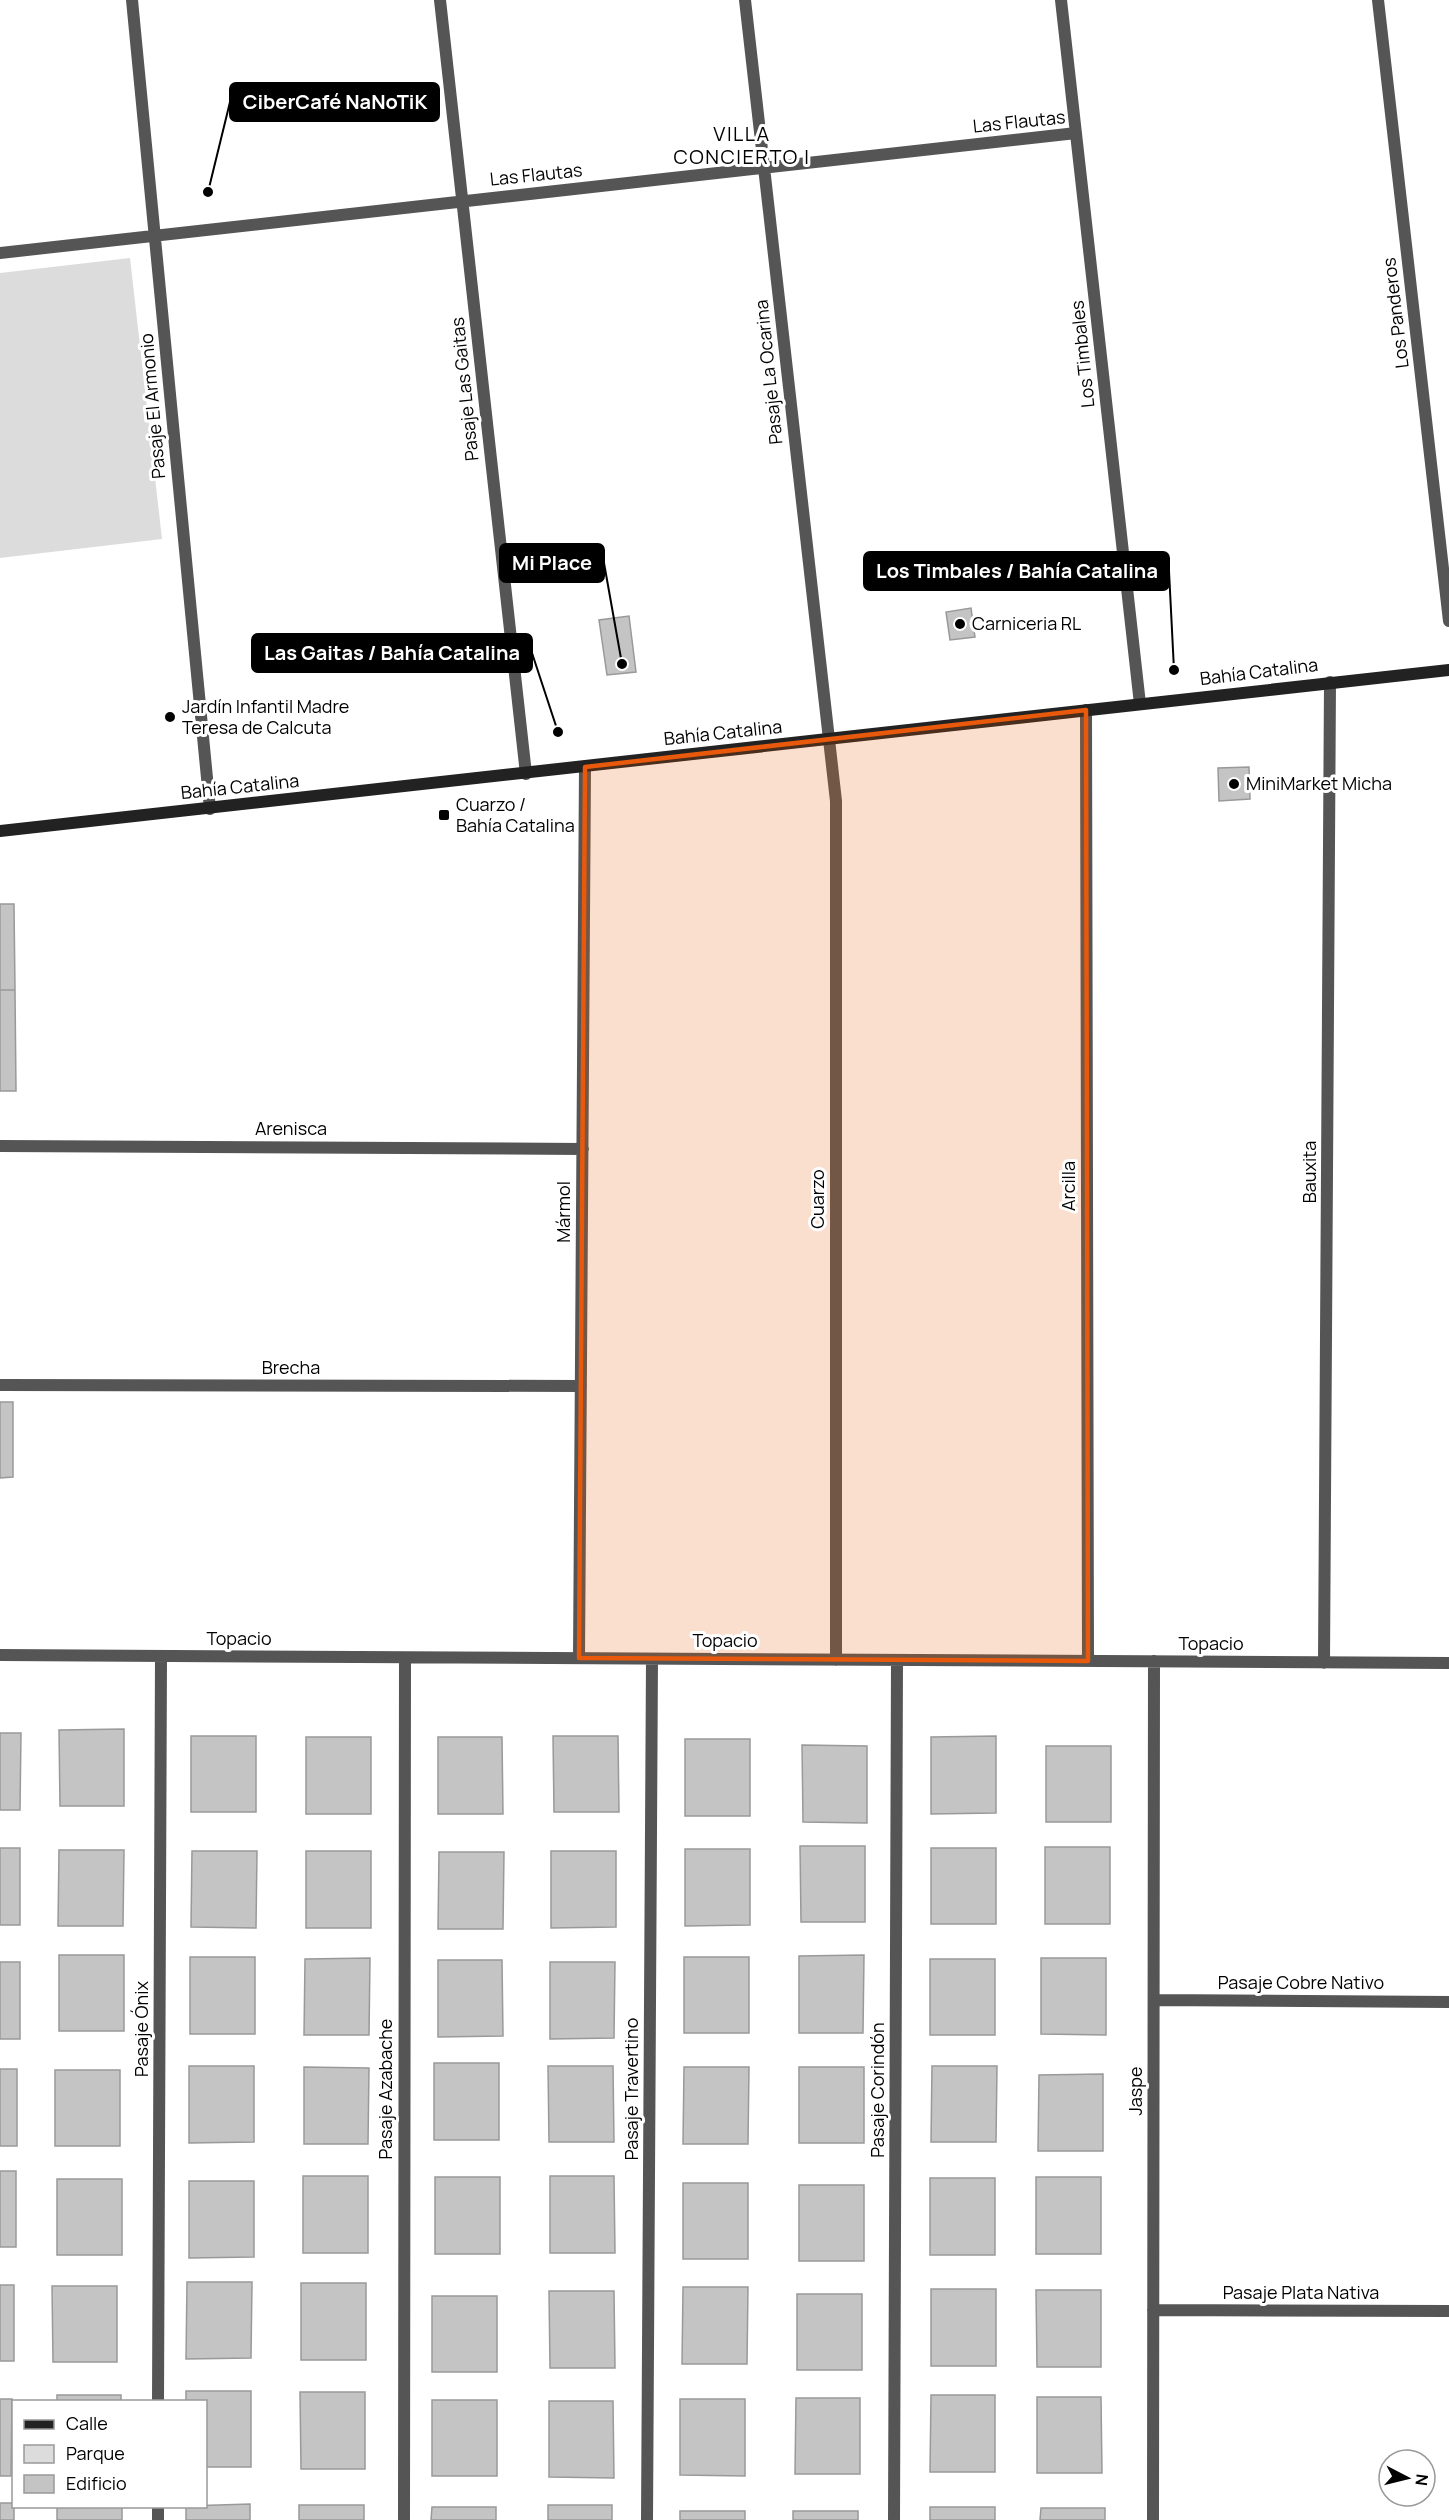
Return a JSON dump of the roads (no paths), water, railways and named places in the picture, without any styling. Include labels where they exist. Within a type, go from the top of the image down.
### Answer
[{"type":"street","name":"Pasaje El Armonio","points":[[132,0],[210,809]]},
{"type":"street","name":"Pasaje Las Gaitas","points":[[440,0],[526,774]]},
{"type":"street","name":"Pasaje La Ocarina","points":[[745,0],[829,739]]},
{"type":"street","name":"Los Timbales","points":[[1061,0],[1140,704]]},
{"type":"street","name":"Los Panderos","points":[[1378,0],[1449,621]]},
{"type":"street","name":"Las Flautas","points":[[0,253],[1076,134]]},
{"type":"street","name":"Bahía Catalina","points":[[0,831],[1449,670]]},
{"type":"street","name":"Bauxita","points":[[1324,1663],[1330,682]]},
{"type":"street","name":"Arcilla","points":[[1086,710],[1088,1661]]},
{"type":"street","name":"Cuarzo","points":[[829,739],[836,801],[836,1660]]},
{"type":"street","name":"Mármol","points":[[579,1658],[585,766]]},
{"type":"street","name":"Arenisca","points":[[0,1146],[583,1149]]},
{"type":"street","name":"Brecha","points":[[0,1385],[581,1386]]},
{"type":"street","name":"Topacio","points":[[0,1655],[1449,1663]]},
{"type":"street","name":"Pasaje Ónix","points":[[158,2400],[161,1656]]},
{"type":"street","name":"Pasaje Azabache","points":[[404,2520],[405,1658]]},
{"type":"street","name":"Pasaje Travertino","points":[[647,2520],[652,1659]]},
{"type":"street","name":"Pasaje Corindón","points":[[894,2520],[897,1660]]},
{"type":"street","name":"Jaspe","points":[[1153,2520],[1154,1661]]},
{"type":"street","name":"Pasaje Cobre Nativo","points":[[1154,2000],[1449,2002]]},
{"type":"street","name":"Pasaje Plata Nativa","points":[[1153,2310],[1449,2311]]},
{"type":"place","name":"CiberCafé NaNoTiK","points":[[208,192]]},
{"type":"place","name":"Carniceria RL","points":[[960,624]]},
{"type":"place","name":"Mi Place","points":[[622,664]]},
{"type":"place","name":"Los Timbales / Bahía Catalina","points":[[1174,670]]},
{"type":"place","name":"Jardín Infantil Madre Teresa de Calcuta","points":[[170,717]]},
{"type":"place","name":"Las Gaitas / Bahía Catalina","points":[[558,732]]},
{"type":"place","name":"MiniMarket Micha","points":[[1234,784]]},
{"type":"place","name":"Cuarzo / Bahía Catalina","points":[[444,815]]},
{"type":"district","name":"VILLA CONCIERTO I","points":[[742,146]]}]
